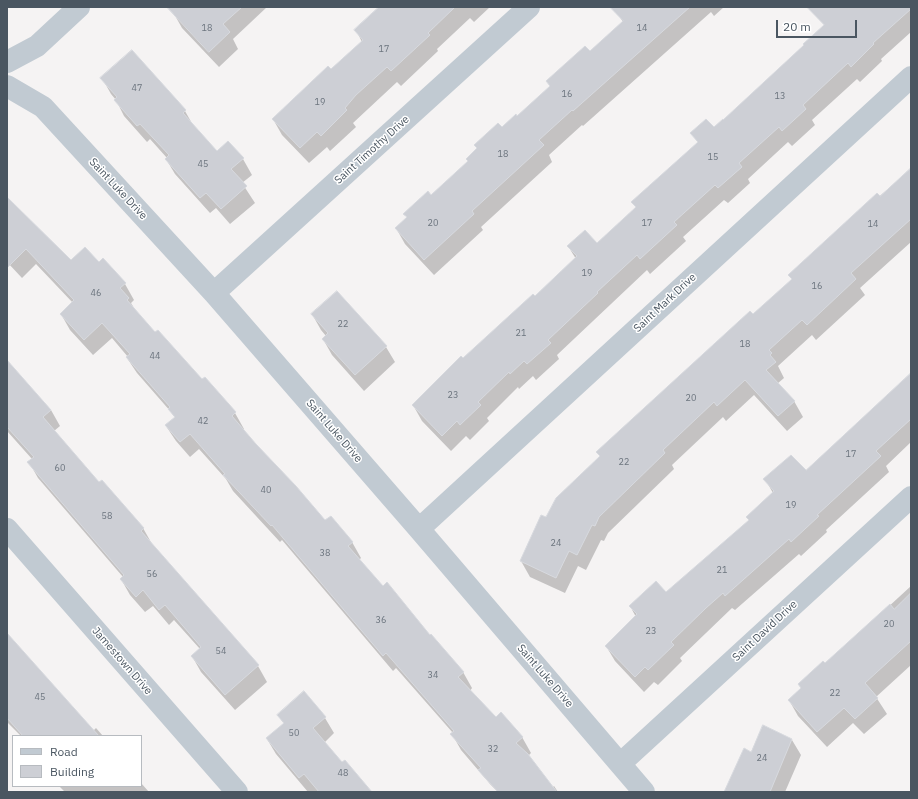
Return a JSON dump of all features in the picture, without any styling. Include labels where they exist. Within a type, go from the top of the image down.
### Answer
[{"type":"street","points":[[7,62],[37,46],[80,7]]},
{"type":"street","name":"Saint Timothy Drive","points":[[214,293],[529,7]]},
{"type":"street","name":"Saint Mark Drive","points":[[419,529],[911,77]]},
{"type":"street","name":"Saint Luke Drive","points":[[7,86],[44,107],[214,293],[419,529],[644,792]]},
{"type":"street","name":"Saint David Drive","points":[[620,764],[911,497]]},
{"type":"street","name":"Jamestown Drive","points":[[7,529],[237,792]]},
{"type":"building","points":[[167,7],[242,7],[223,24],[230,32],[209,52]]},
{"type":"building","points":[[379,7],[455,7],[428,33],[430,35],[391,71],[387,67],[356,95],[345,108],[347,110],[321,136],[317,132],[300,148],[272,119],[328,66],[331,69],[363,40],[354,30]]},
{"type":"building","points":[[610,7],[690,7],[539,140],[544,145],[472,211],[474,214],[424,260],[395,228],[407,217],[403,214],[428,191],[431,195],[468,161],[466,159],[477,148],[474,145],[498,123],[502,127],[516,114],[517,116],[550,86],[546,81],[585,46],[590,51],[623,21]]},
{"type":"building","points":[[807,7],[911,7],[911,9],[873,43],[874,44],[851,67],[848,63],[803,105],[806,109],[782,131],[779,127],[739,163],[742,167],[718,188],[715,185],[674,222],[677,225],[640,259],[637,255],[597,292],[598,293],[548,340],[551,343],[527,364],[524,361],[510,374],[509,372],[478,402],[481,405],[460,425],[457,421],[442,436],[412,405],[461,356],[463,358],[533,294],[535,296],[577,256],[567,246],[585,230],[597,243],[636,207],[631,202],[698,142],[690,133],[706,119],[714,127],[723,120],[824,25]]},
{"type":"building","points":[[132,50],[186,110],[183,113],[217,151],[228,141],[244,158],[231,169],[247,186],[221,209],[206,193],[200,198],[165,159],[169,155],[140,124],[137,126],[114,100],[117,97],[100,78]]},
{"type":"building","points":[[911,168],[911,219],[851,273],[856,279],[807,325],[802,320],[769,350],[772,353],[770,355],[776,362],[766,370],[795,401],[778,416],[745,380],[717,406],[714,402],[663,450],[665,453],[599,517],[595,526],[592,525],[577,555],[569,551],[556,578],[520,561],[541,515],[546,517],[556,498],[600,456],[596,452],[750,311],[753,314],[792,279],[788,275],[877,193],[880,196]]},
{"type":"building","points":[[7,197],[71,260],[85,247],[99,262],[103,258],[126,283],[120,288],[129,298],[127,300],[155,332],[158,330],[202,379],[205,377],[236,412],[232,416],[325,520],[331,516],[353,542],[348,546],[383,586],[387,582],[430,635],[431,634],[464,672],[458,677],[496,717],[501,712],[523,737],[516,743],[528,754],[557,792],[498,792],[478,770],[481,768],[450,734],[454,731],[386,653],[383,656],[272,525],[271,526],[223,475],[225,474],[190,434],[180,442],[165,425],[175,417],[168,409],[170,407],[126,357],[130,354],[102,323],[84,340],[60,314],[74,300],[26,249],[7,268]]},
{"type":"building","points":[[337,291],[387,346],[355,375],[322,339],[328,333],[311,314]]},
{"type":"building","points":[[7,360],[51,410],[43,417],[99,482],[102,480],[144,528],[141,531],[259,665],[225,695],[191,656],[201,647],[165,605],[159,610],[143,590],[136,597],[120,579],[124,575],[27,462],[34,457],[7,427]]},
{"type":"building","points":[[911,373],[911,419],[876,451],[881,456],[817,515],[819,516],[791,542],[789,539],[725,596],[723,593],[706,608],[671,642],[674,645],[648,670],[645,667],[635,677],[605,646],[637,614],[629,606],[656,581],[666,592],[749,520],[746,517],[774,491],[763,479],[791,455],[806,470]]},
{"type":"building","points":[[911,593],[911,641],[865,683],[878,698],[855,719],[844,708],[817,732],[788,700],[801,688],[798,684],[823,661],[825,663],[890,604],[894,609]]},
{"type":"building","points":[[7,633],[98,735],[22,735],[7,718]]},
{"type":"building","points":[[304,691],[326,717],[313,728],[342,762],[345,760],[372,792],[319,792],[304,774],[299,778],[266,738],[284,723],[277,715]]},
{"type":"building","points":[[763,725],[792,739],[770,792],[724,792],[744,748],[751,752]]}]
